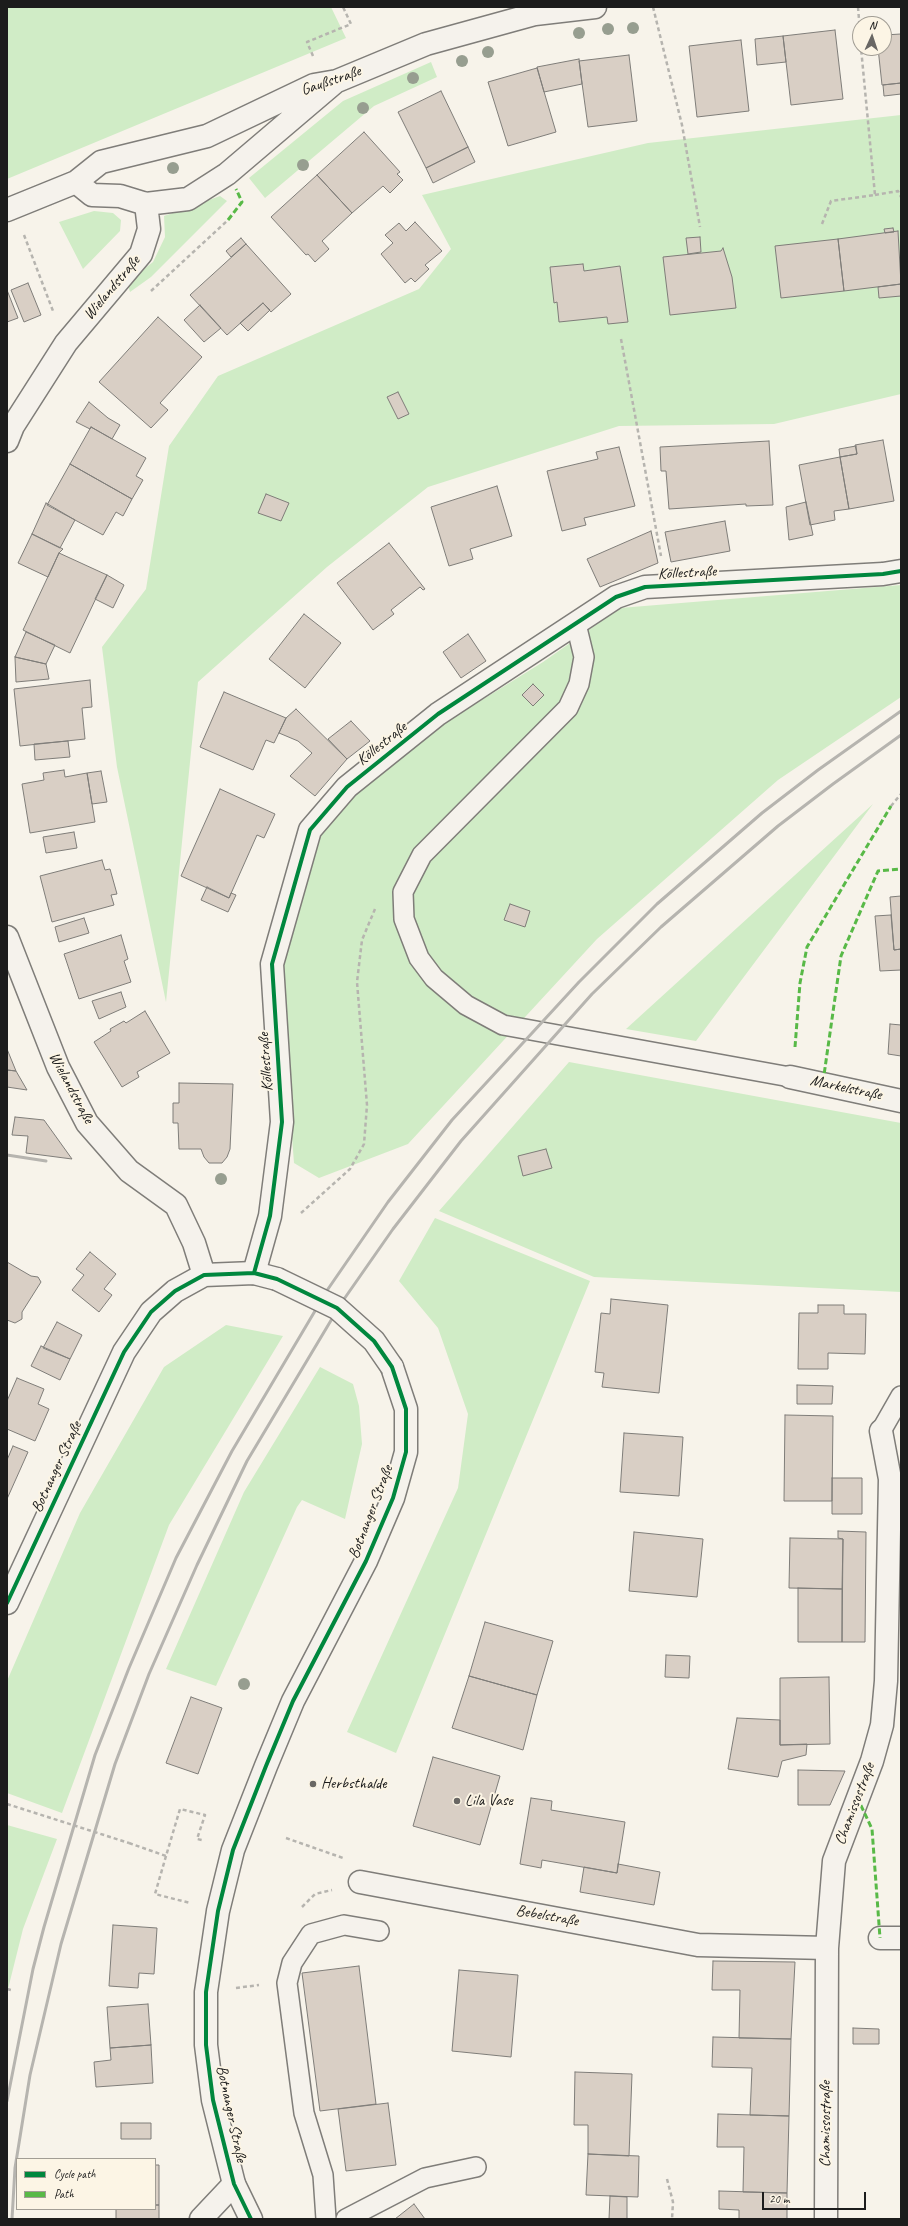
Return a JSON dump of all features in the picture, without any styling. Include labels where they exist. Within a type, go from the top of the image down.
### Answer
[{"type":"street","name":"Gaußstraße","points":[[7,210],[76,182],[101,162],[207,136],[314,85],[338,81],[433,42],[535,14],[595,7]]},
{"type":"street","points":[[76,182],[92,195],[120,196],[146,204],[188,199],[221,178],[338,81]]},
{"type":"street","name":"Wielandstraße","points":[[7,441],[13,426],[66,343],[141,254],[149,229],[146,204]]},
{"type":"street","name":"Köllestraße","points":[[254,1273],[270,1216],[282,1122],[272,964],[310,830],[347,787],[438,714],[616,597],[645,587],[883,574],[901,571]]},
{"type":"street","name":"Wielandstraße","points":[[7,937],[58,1067],[88,1123],[129,1171],[176,1205],[194,1243],[204,1275]]},
{"type":"street","name":"Markelstraße","points":[[790,1076],[901,1101]]},
{"type":"street","name":"Botnanger Straße","points":[[7,1603],[124,1352],[150,1312],[175,1291],[204,1275],[254,1273],[277,1279],[337,1308],[374,1341],[392,1367],[406,1409],[406,1452],[393,1498],[366,1561],[293,1701],[233,1850],[218,1911],[206,1992],[206,2045],[213,2100],[234,2184],[252,2219]]},
{"type":"street","name":"Chamissostraße","points":[[826,2219],[827,1948],[834,1861],[872,1761],[882,1725],[886,1681],[890,1479],[881,1432]]},
{"type":"street","name":"Bebelstraße","points":[[360,1882],[698,1945],[827,1948]]},
{"type":"street","points":[[202,2219],[234,2184]]},
{"type":"lane","points":[[576,624],[584,657],[579,684],[568,708],[422,855],[403,892],[404,919],[419,958],[434,978],[466,1005],[503,1026],[790,1076]]},
{"type":"lane","name":"Chamissostraße","points":[[881,1432],[901,1396]]},
{"type":"lane","points":[[326,2219],[322,2175],[304,2113],[287,1984],[292,1963],[311,1934],[344,1926],[379,1931]]},
{"type":"lane","points":[[346,2219],[425,2178],[476,2167]]},
{"type":"path","points":[[307,42],[351,24],[343,7]]},
{"type":"path","points":[[653,7],[682,125],[700,227]]},
{"type":"path","points":[[863,56],[875,195]]},
{"type":"path","points":[[822,224],[831,201],[898,191],[901,197]]},
{"type":"path","points":[[21,227],[66,343]]},
{"type":"path","points":[[621,339],[666,586]]},
{"type":"path","points":[[891,806],[901,794]]},
{"type":"path","points":[[350,1169],[364,1144],[367,1105],[357,982],[362,940],[377,904]]},
{"type":"path","points":[[7,1804],[166,1856]]},
{"type":"path","points":[[202,1840],[197,1839],[205,1815],[180,1809],[155,1894],[218,1911]]},
{"type":"path","points":[[286,1838],[352,1861],[360,1882]]},
{"type":"path","points":[[7,1989],[11,1990]]},
{"type":"path","points":[[667,2179],[673,2202],[672,2219]]},
{"type":"green space","points":[[7,7],[331,7],[346,38],[7,179]]},
{"type":"green space","points":[[431,62],[437,77],[374,106],[265,198],[249,178],[343,101]]},
{"type":"green space","points":[[901,115],[901,394],[774,424],[619,426],[428,487],[327,567],[198,682],[166,1002],[117,767],[102,647],[146,589],[169,446],[218,376],[419,289],[451,249],[422,195],[648,143]]},
{"type":"green space","points":[[220,196],[227,201],[151,277],[130,292],[127,282],[153,262],[165,237],[164,216]]},
{"type":"green space","points":[[94,211],[113,213],[121,220],[120,231],[83,269],[59,222]]},
{"type":"green space","points":[[901,585],[901,697],[778,780],[597,939],[408,1144],[319,1178],[294,1163],[279,969],[318,832],[360,789],[445,723],[543,662],[620,608]]},
{"type":"green space","points":[[873,804],[696,1041],[626,1029]]},
{"type":"green space","points":[[569,1062],[901,1123],[901,1292],[594,1277],[439,1211]]},
{"type":"green space","points":[[435,1218],[590,1281],[396,1753],[347,1732],[458,1488],[468,1414],[438,1328],[399,1281]]},
{"type":"green space","points":[[226,1325],[283,1336],[169,1525],[62,1813],[7,1793],[7,1681],[80,1513],[164,1367]]},
{"type":"green space","points":[[320,1367],[353,1384],[359,1406],[362,1444],[345,1519],[302,1500],[297,1507],[216,1686],[166,1669],[244,1492]]},
{"type":"green space","points":[[7,1825],[57,1839],[23,1929],[7,1993]]},
{"type":"building","points":[[835,30],[843,99],[791,105],[783,36]]},
{"type":"building","points":[[901,34],[901,83],[882,85],[879,56],[892,56],[892,35]]},
{"type":"building","points":[[783,36],[786,62],[757,65],[755,39]]},
{"type":"building","points":[[741,40],[749,111],[697,117],[689,46]]},
{"type":"building","points":[[629,55],[637,121],[588,127],[579,61]]},
{"type":"building","points":[[579,59],[582,84],[544,92],[537,67]]},
{"type":"building","points":[[537,68],[556,132],[508,146],[488,82]]},
{"type":"building","points":[[901,83],[901,94],[884,96],[883,85]]},
{"type":"building","points":[[441,91],[468,147],[426,168],[398,112]]},
{"type":"building","points":[[364,132],[400,172],[397,174],[403,180],[390,193],[383,186],[352,213],[317,175]]},
{"type":"building","points":[[468,147],[475,162],[433,183],[426,168]]},
{"type":"building","points":[[317,175],[352,213],[322,241],[329,249],[315,262],[308,254],[306,255],[271,217]]},
{"type":"building","points":[[415,222],[442,251],[425,265],[429,269],[415,282],[411,278],[405,283],[381,254],[393,243],[385,235],[399,223],[406,231]]},
{"type":"building","points":[[893,228],[894,232],[885,233],[884,229]]},
{"type":"building","points":[[898,231],[901,284],[844,291],[838,239]]},
{"type":"building","points":[[700,237],[701,252],[688,254],[686,238]]},
{"type":"building","points":[[241,238],[246,244],[231,257],[226,251]]},
{"type":"building","points":[[838,239],[844,291],[781,298],[775,246]]},
{"type":"building","points":[[246,244],[291,294],[271,312],[263,303],[227,335],[190,295]]},
{"type":"building","points":[[723,248],[732,277],[736,308],[670,315],[663,257],[721,251]]},
{"type":"building","points":[[583,264],[584,271],[620,266],[628,322],[608,324],[607,317],[559,322],[557,302],[554,303],[550,267]]},
{"type":"building","points":[[28,283],[41,315],[24,322],[11,290]]},
{"type":"building","points":[[901,284],[901,296],[879,298],[878,287]]},
{"type":"building","points":[[7,290],[18,318],[7,322]]},
{"type":"building","points":[[263,303],[270,310],[248,331],[240,323]]},
{"type":"building","points":[[200,305],[221,328],[204,342],[184,320]]},
{"type":"building","points":[[158,317],[202,357],[160,403],[168,410],[151,428],[99,382]]},
{"type":"building","points":[[398,392],[409,414],[398,419],[387,397]]},
{"type":"building","points":[[89,402],[108,418],[120,425],[112,439],[91,427],[90,429],[76,422]]},
{"type":"building","points":[[91,427],[146,458],[136,476],[143,480],[132,499],[70,464]]},
{"type":"building","points":[[883,440],[894,501],[849,509],[840,457],[857,454],[855,445]]},
{"type":"building","points":[[769,441],[773,505],[746,506],[746,504],[669,509],[666,471],[661,471],[660,447]]},
{"type":"building","points":[[856,446],[857,454],[840,457],[839,449]]},
{"type":"building","points":[[619,447],[635,506],[584,518],[586,525],[562,531],[547,471],[598,459],[596,452]]},
{"type":"building","points":[[840,457],[849,509],[834,511],[835,520],[810,525],[799,465]]},
{"type":"building","points":[[70,464],[132,499],[123,516],[116,512],[103,535],[47,505]]},
{"type":"building","points":[[497,486],[512,536],[470,549],[473,559],[449,566],[431,507]]},
{"type":"building","points":[[266,494],[289,503],[281,521],[258,513]]},
{"type":"building","points":[[806,502],[813,535],[789,540],[786,507]]},
{"type":"building","points":[[46,503],[75,520],[60,548],[32,534]]},
{"type":"building","points":[[725,521],[730,551],[671,562],[665,532]]},
{"type":"building","points":[[651,531],[658,563],[600,587],[587,559]]},
{"type":"building","points":[[32,534],[63,549],[59,553],[48,577],[18,563]]},
{"type":"building","points":[[389,543],[425,589],[423,590],[420,587],[391,610],[394,614],[373,630],[337,583]]},
{"type":"building","points":[[59,553],[107,575],[70,653],[23,630]]},
{"type":"building","points":[[107,575],[124,585],[113,608],[95,599]]},
{"type":"building","points":[[304,614],[341,643],[305,688],[269,659]]},
{"type":"building","points":[[26,632],[55,645],[46,664],[15,657]]},
{"type":"building","points":[[468,634],[486,661],[461,678],[443,652]]},
{"type":"building","points":[[15,657],[46,664],[49,679],[16,682]]},
{"type":"building","points":[[90,680],[92,707],[82,708],[85,739],[20,746],[14,689]]},
{"type":"building","points":[[533,684],[544,695],[533,706],[522,695]]},
{"type":"building","points":[[224,692],[286,718],[274,743],[266,740],[253,770],[200,747]]},
{"type":"building","points":[[296,709],[347,759],[315,796],[290,776],[312,753],[298,741],[279,733],[286,718]]},
{"type":"building","points":[[351,721],[370,741],[347,759],[328,739]]},
{"type":"building","points":[[68,741],[70,757],[35,760],[34,744]]},
{"type":"building","points":[[64,770],[65,777],[87,773],[95,822],[30,833],[22,784],[44,780],[43,773]]},
{"type":"building","points":[[101,771],[107,802],[92,804],[87,773]]},
{"type":"building","points":[[220,789],[275,814],[264,838],[257,835],[229,898],[181,876]]},
{"type":"building","points":[[74,832],[77,848],[46,853],[43,837]]},
{"type":"building","points":[[102,860],[105,870],[110,869],[117,894],[111,895],[114,905],[52,922],[40,876]]},
{"type":"building","points":[[207,887],[229,898],[231,893],[236,895],[228,912],[201,900]]},
{"type":"building","points":[[901,896],[901,949],[894,950],[890,897]]},
{"type":"building","points":[[510,904],[530,911],[525,927],[504,920]]},
{"type":"building","points":[[891,915],[894,950],[901,949],[901,970],[880,971],[875,916]]},
{"type":"building","points":[[84,918],[89,933],[59,942],[55,927]]},
{"type":"building","points":[[121,935],[128,959],[124,961],[131,982],[79,999],[64,954]]},
{"type":"building","points":[[121,992],[126,1007],[99,1019],[92,1001]]},
{"type":"building","points":[[145,1011],[170,1053],[137,1072],[139,1077],[122,1087],[94,1042],[111,1031],[110,1029],[124,1021],[126,1023]]},
{"type":"building","points":[[890,1024],[901,1025],[901,1056],[888,1054]]},
{"type":"building","points":[[7,1049],[16,1071],[7,1070]]},
{"type":"building","points":[[7,1070],[16,1071],[27,1090],[7,1087]]},
{"type":"building","points":[[179,1083],[233,1084],[230,1149],[227,1157],[222,1163],[209,1163],[204,1157],[201,1149],[179,1149],[178,1123],[173,1123],[173,1103],[179,1103]]},
{"type":"building","points":[[15,1117],[44,1120],[72,1159],[26,1153],[28,1136],[12,1135]]},
{"type":"building","points":[[546,1149],[552,1168],[523,1176],[518,1156]]},
{"type":"building","points":[[90,1252],[116,1274],[104,1289],[112,1295],[99,1312],[72,1290],[84,1275],[76,1269]]},
{"type":"building","points":[[7,1262],[31,1276],[38,1277],[41,1282],[22,1312],[22,1319],[15,1323],[7,1320]]},
{"type":"building","points":[[611,1299],[668,1305],[659,1393],[602,1387],[604,1373],[595,1372],[601,1313],[610,1314]]},
{"type":"building","points":[[818,1305],[844,1305],[844,1314],[866,1314],[865,1354],[828,1353],[828,1369],[798,1369],[799,1313],[818,1313]]},
{"type":"building","points":[[57,1322],[82,1335],[70,1359],[43,1348]]},
{"type":"building","points":[[41,1346],[70,1359],[60,1380],[31,1366]]},
{"type":"building","points":[[17,1378],[44,1389],[38,1404],[49,1409],[35,1441],[7,1429],[7,1401]]},
{"type":"building","points":[[797,1385],[833,1386],[832,1404],[797,1404]]},
{"type":"building","points":[[785,1415],[833,1416],[832,1501],[784,1501]]},
{"type":"building","points":[[624,1433],[683,1437],[679,1496],[620,1492]]},
{"type":"building","points":[[13,1446],[28,1452],[7,1499],[7,1460]]},
{"type":"building","points":[[832,1478],[862,1478],[862,1514],[832,1514]]},
{"type":"building","points":[[838,1531],[866,1532],[865,1642],[842,1642],[843,1539],[838,1538]]},
{"type":"building","points":[[634,1532],[703,1539],[697,1597],[629,1591]]},
{"type":"building","points":[[790,1538],[843,1539],[842,1589],[789,1588]]},
{"type":"building","points":[[798,1588],[842,1589],[842,1642],[798,1642]]},
{"type":"building","points":[[485,1622],[553,1641],[537,1695],[469,1676]]},
{"type":"building","points":[[666,1655],[690,1656],[689,1678],[665,1677]]},
{"type":"building","points":[[469,1676],[537,1695],[523,1750],[452,1728]]},
{"type":"building","points":[[829,1677],[830,1744],[780,1745],[780,1678]]},
{"type":"building","points":[[191,1697],[222,1708],[198,1774],[166,1763]]},
{"type":"building","points":[[737,1718],[780,1720],[780,1745],[807,1744],[806,1755],[782,1761],[778,1777],[728,1769]]},
{"type":"building","points":[[433,1757],[500,1776],[480,1845],[413,1826]]},
{"type":"building","points":[[798,1770],[845,1771],[830,1805],[798,1805]]},
{"type":"building","points":[[531,1798],[552,1801],[551,1810],[625,1822],[617,1873],[542,1860],[541,1868],[520,1864]]},
{"type":"building","points":[[618,1864],[660,1872],[654,1905],[580,1892],[584,1867],[617,1873]]},
{"type":"building","points":[[113,1925],[157,1928],[154,1974],[139,1973],[138,1988],[109,1986]]},
{"type":"building","points":[[713,1961],[795,1962],[791,2039],[739,2038],[740,1990],[712,1990]]},
{"type":"building","points":[[359,1966],[376,2104],[320,2111],[302,1973]]},
{"type":"building","points":[[459,1970],[518,1975],[511,2057],[452,2051]]},
{"type":"building","points":[[148,2004],[151,2045],[110,2048],[107,2007]]},
{"type":"building","points":[[853,2028],[879,2029],[879,2044],[853,2044]]},
{"type":"building","points":[[713,2037],[791,2039],[789,2116],[750,2115],[752,2068],[712,2067]]},
{"type":"building","points":[[151,2045],[153,2083],[96,2087],[94,2062],[111,2060],[110,2048]]},
{"type":"building","points":[[575,2072],[632,2074],[629,2156],[588,2154],[588,2125],[574,2125]]},
{"type":"building","points":[[388,2103],[396,2165],[346,2171],[338,2109]]},
{"type":"building","points":[[718,2114],[789,2116],[787,2193],[743,2192],[744,2147],[717,2147]]},
{"type":"building","points":[[121,2123],[151,2123],[151,2139],[121,2139]]},
{"type":"building","points":[[588,2154],[639,2156],[638,2197],[586,2195]]},
{"type":"building","points":[[156,2165],[159,2165],[159,2205],[156,2205]]},
{"type":"building","points":[[719,2191],[787,2193],[787,2219],[739,2219],[739,2210],[719,2209]]},
{"type":"building","points":[[610,2196],[627,2197],[627,2219],[609,2219]]},
{"type":"building","points":[[414,2204],[425,2219],[395,2219]]},
{"type":"building","points":[[156,2205],[159,2205],[159,2219],[116,2219],[116,2210],[156,2210]]},
{"type":"railway","points":[[7,2101],[33,1969],[44,1927],[95,1755],[129,1668],[176,1558],[232,1451],[328,1289],[388,1202],[452,1120],[579,982],[657,904],[762,813],[818,770],[901,711]]},
{"type":"railway","points":[[17,2158],[30,2075],[61,1944],[115,1764],[149,1674],[197,1565],[247,1461],[342,1302],[393,1229],[461,1141],[592,994],[661,927],[778,826],[901,735]]},
{"type":"railway","points":[[7,1155],[46,1161]]},
{"type":"railway","points":[[12,2219],[16,2162]]},
{"type":"marked path","points":[[228,220],[242,202],[236,189]]},
{"type":"marked path","points":[[795,1047],[800,983],[807,947],[891,806]]},
{"type":"marked path","points":[[823,1082],[841,956],[878,871],[901,869]]},
{"type":"marked path","points":[[857,1797],[872,1829],[880,1938]]},
{"type":"cycle path","points":[[254,1273],[270,1216],[282,1122],[272,964],[310,830],[347,787],[438,714],[616,597],[645,587],[883,574],[901,571]]},
{"type":"cycle path","points":[[7,1603],[124,1352],[151,1312],[175,1291],[204,1275],[254,1273],[277,1279],[337,1308],[374,1341],[392,1367],[406,1409],[406,1452],[393,1498],[366,1561],[293,1701],[233,1850],[218,1911],[206,1992],[206,2045],[213,2100],[234,2184],[251,2219]]},
{"type":"place","name":"Herbsthalde","points":[[313,1784]]},
{"type":"place","name":"Lila Vase","points":[[457,1801]]}]
